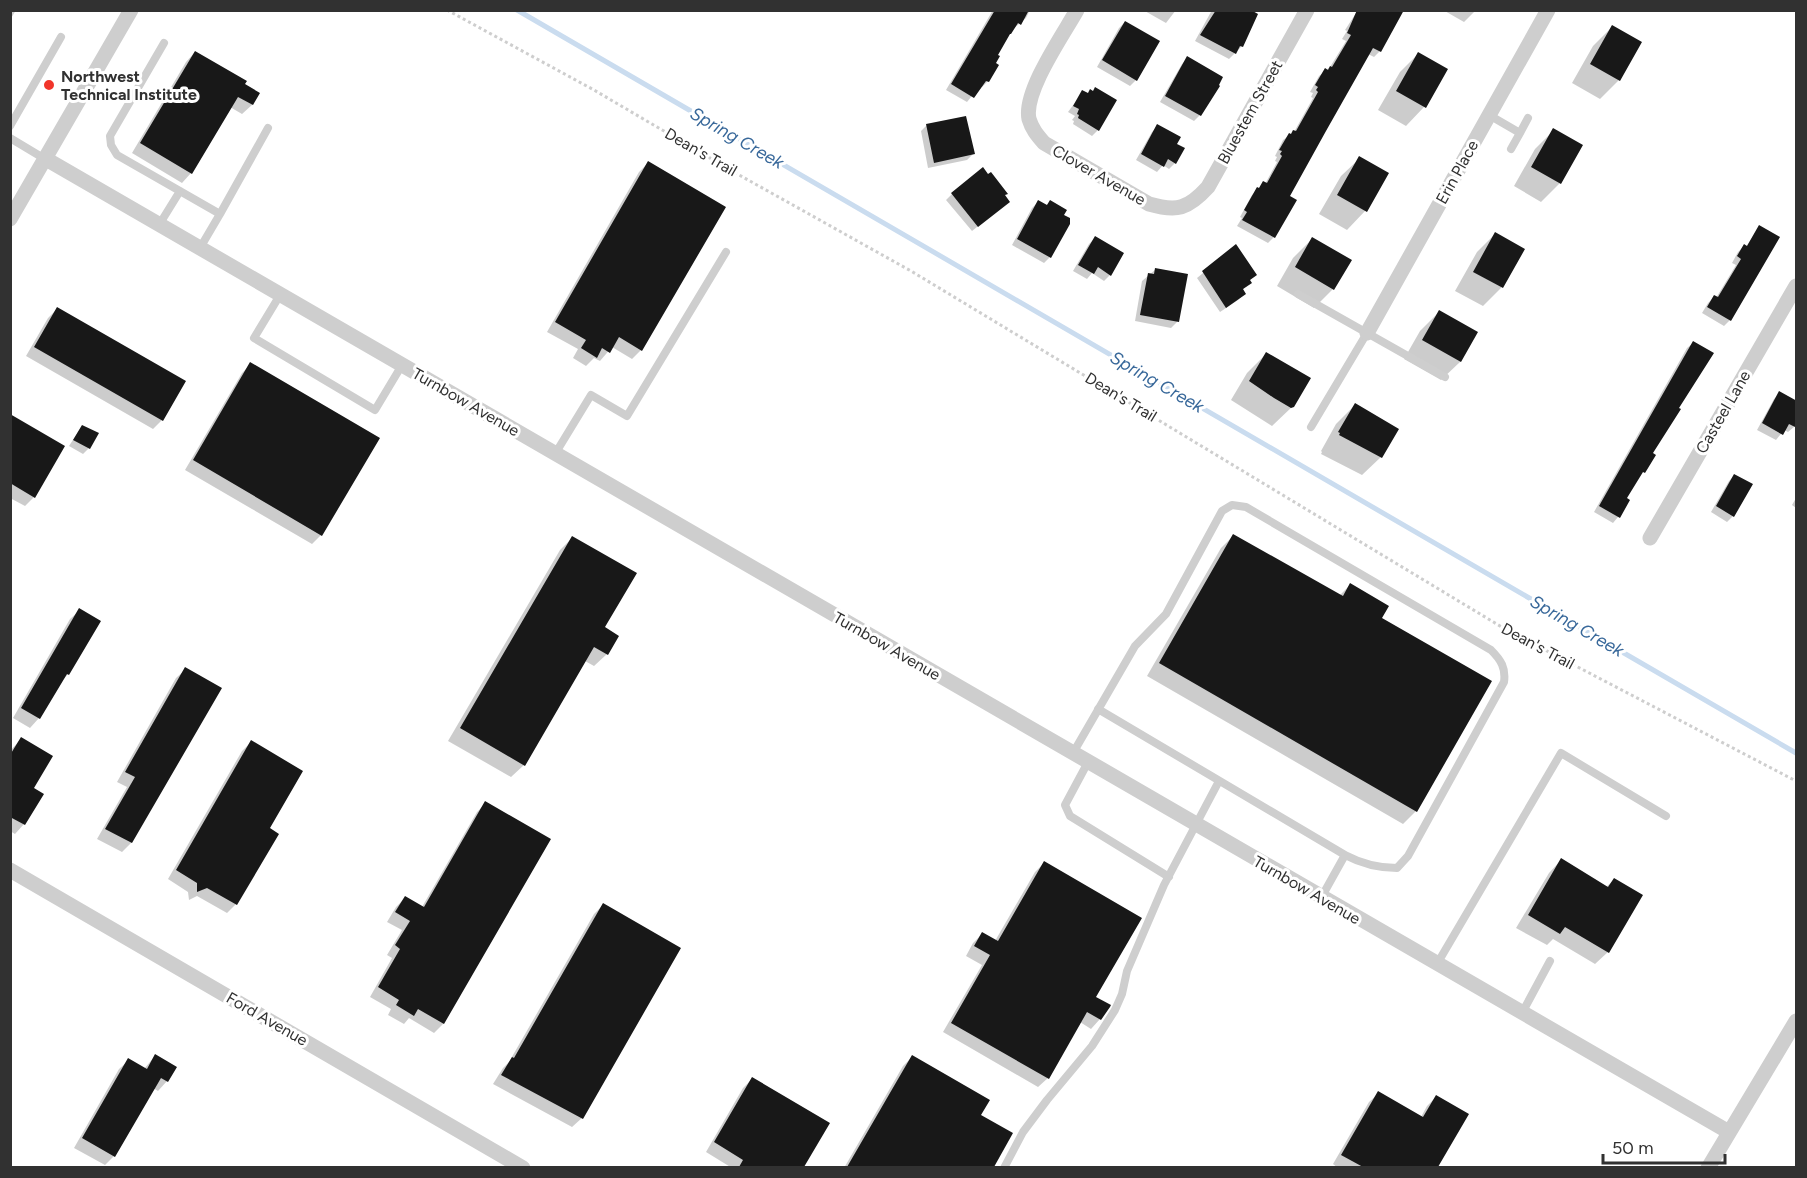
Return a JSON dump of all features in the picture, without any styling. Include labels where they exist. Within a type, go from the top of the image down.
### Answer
[{"type":"street","points":[[10,219],[131,10]]},
{"type":"street","name":"Clover Avenue","points":[[1077,10],[1034,88],[1029,102],[1029,118],[1034,132],[1044,143],[1149,204],[1168,209],[1184,207]]},
{"type":"street","name":"Bluestem Street","points":[[1184,207],[1197,199],[1208,187],[1307,10]]},
{"type":"street","name":"Erin Place","points":[[1367,333],[1548,10]]},
{"type":"street","name":"Turnbow Avenue","points":[[46,159],[1728,1132]]},
{"type":"street","name":"Casteel Lane","points":[[1650,538],[1797,286]]},
{"type":"street","name":"Ford Avenue","points":[[10,870],[523,1167]]},
{"type":"street","points":[[1708,1167],[1797,1021]]},
{"type":"lane","points":[[10,126],[61,37]]},
{"type":"lane","points":[[164,43],[110,136],[111,145],[117,155],[220,214]]},
{"type":"lane","points":[[1489,115],[1520,133]]},
{"type":"lane","points":[[1511,149],[1528,118]]},
{"type":"lane","points":[[200,248],[268,128]]},
{"type":"lane","points":[[10,138],[46,159]]},
{"type":"lane","points":[[159,225],[180,191]]},
{"type":"lane","points":[[555,454],[591,395],[627,416],[726,252]]},
{"type":"lane","points":[[1298,294],[1445,377]]},
{"type":"lane","points":[[280,295],[254,338],[375,410],[402,365]]},
{"type":"lane","points":[[1311,427],[1367,333]]},
{"type":"lane","points":[[1072,753],[1135,646],[1166,614],[1222,511],[1232,505],[1246,507],[1491,650],[1499,658],[1505,671],[1504,682],[1408,856],[1396,868],[1380,868],[1360,863],[1345,855],[1098,709]]},
{"type":"lane","points":[[1437,964],[1561,753],[1666,816]]},
{"type":"lane","points":[[1088,762],[1065,805],[1071,816],[1169,877]]},
{"type":"lane","points":[[1004,1167],[1023,1132],[1092,1046],[1115,1010],[1122,994],[1127,971],[1169,877],[1219,781]]},
{"type":"lane","points":[[1321,898],[1345,855]]},
{"type":"lane","points":[[1522,1013],[1550,961]]},
{"type":"path","name":"Dean's Trail","points":[[447,10],[594,90],[732,171],[911,271],[1505,629],[1797,781]]},
{"type":"building","points":[[995,10],[1029,10],[1021,25],[1018,23],[1010,34],[998,55],[1000,56],[996,63],[999,65],[989,82],[986,81],[974,98],[951,84]]},
{"type":"building","points":[[1216,10],[1251,10],[1258,14],[1243,47],[1240,46],[1236,54],[1200,35]]},
{"type":"building","points":[[1357,10],[1404,10],[1381,52],[1373,48],[1326,131],[1290,196],[1297,200],[1275,238],[1242,220],[1247,212],[1244,210],[1257,187],[1259,188],[1263,181],[1267,183],[1282,156],[1280,154],[1282,151],[1279,150],[1289,133],[1296,131],[1318,92],[1316,90],[1318,87],[1315,85],[1325,68],[1328,70],[1330,66],[1332,67],[1351,35],[1347,33]]},
{"type":"building","points":[[1125,21],[1160,41],[1137,81],[1102,60]]},
{"type":"building","points":[[1612,25],[1642,42],[1620,81],[1590,64]]},
{"type":"building","points":[[195,51],[247,81],[245,84],[260,93],[253,105],[238,97],[192,174],[140,143]]},
{"type":"building","points":[[1418,52],[1448,69],[1426,108],[1396,91]]},
{"type":"building","points":[[1187,56],[1223,77],[1220,86],[1201,116],[1165,96]]},
{"type":"building","points":[[1095,87],[1117,100],[1099,131],[1078,118],[1079,109],[1073,106],[1082,90],[1088,93]]},
{"type":"building","points":[[966,116],[975,154],[934,163],[926,124]]},
{"type":"building","points":[[1157,124],[1181,137],[1177,144],[1185,148],[1176,164],[1168,159],[1164,167],[1141,154]]},
{"type":"building","points":[[1553,128],[1583,145],[1561,184],[1531,167]]},
{"type":"building","points":[[1359,156],[1389,173],[1367,212],[1337,195]]},
{"type":"building","points":[[648,161],[726,207],[642,351],[619,337],[610,353],[602,348],[597,358],[581,348],[586,340],[555,322]]},
{"type":"building","points":[[983,167],[988,174],[991,172],[1008,194],[1005,195],[1010,202],[978,227],[951,193]]},
{"type":"building","points":[[1038,200],[1047,205],[1050,200],[1067,210],[1064,215],[1070,218],[1070,224],[1051,258],[1017,239]]},
{"type":"building","points":[[1759,225],[1780,237],[1731,321],[1707,307],[1714,295],[1718,297],[1741,259],[1737,256],[1744,244],[1747,246]]},
{"type":"building","points":[[1495,232],[1525,249],[1503,288],[1473,272]]},
{"type":"building","points":[[1095,236],[1124,253],[1111,276],[1098,267],[1094,274],[1078,265]]},
{"type":"building","points":[[1312,237],[1352,260],[1334,290],[1295,267]]},
{"type":"building","points":[[1236,244],[1257,275],[1250,280],[1252,283],[1243,289],[1246,294],[1226,308],[1202,271]]},
{"type":"building","points":[[1155,268],[1188,274],[1179,322],[1140,315],[1148,273],[1154,274]]},
{"type":"building","points":[[57,307],[186,381],[163,421],[34,347]]},
{"type":"building","points":[[1439,310],[1478,332],[1461,362],[1422,340]]},
{"type":"building","points":[[1693,341],[1714,353],[1653,453],[1656,455],[1627,498],[1630,500],[1620,518],[1599,506]]},
{"type":"building","points":[[1266,352],[1311,378],[1294,407],[1291,408],[1249,381]]},
{"type":"building","points":[[250,362],[380,438],[322,536],[193,460]]},
{"type":"building","points":[[1779,391],[1797,401],[1797,428],[1789,424],[1783,435],[1762,423]]},
{"type":"building","points":[[1355,403],[1399,429],[1382,458],[1339,435],[1338,432]]},
{"type":"building","points":[[10,414],[65,446],[35,498],[10,483]]},
{"type":"building","points":[[82,425],[99,433],[90,449],[73,440]]},
{"type":"building","points":[[1734,474],[1753,484],[1734,517],[1716,506]]},
{"type":"building","points":[[1233,534],[1343,596],[1350,583],[1389,606],[1382,618],[1492,681],[1417,812],[1159,663]]},
{"type":"building","points":[[572,536],[637,573],[605,627],[619,636],[608,655],[594,647],[525,766],[460,728]]},
{"type":"building","points":[[79,608],[101,621],[40,719],[21,708]]},
{"type":"building","points":[[185,667],[222,688],[132,843],[105,829],[135,777],[125,772]]},
{"type":"building","points":[[21,737],[53,756],[34,788],[44,794],[25,825],[10,817],[10,755]]},
{"type":"building","points":[[251,740],[303,771],[270,828],[279,834],[237,905],[207,888],[197,892],[197,883],[176,870]]},
{"type":"building","points":[[485,801],[551,839],[444,1024],[418,1009],[414,1016],[396,1005],[399,1000],[378,987],[400,949],[395,945],[410,921],[395,912],[405,896],[424,907]]},
{"type":"building","points":[[1561,858],[1608,887],[1614,878],[1643,895],[1609,953],[1565,927],[1560,934],[1528,915]]},
{"type":"building","points":[[1044,861],[1142,918],[1096,997],[1111,1005],[1110,1007],[1101,1020],[1087,1012],[1049,1079],[951,1023],[990,955],[974,946],[982,932],[998,941]]},
{"type":"building","points":[[603,903],[681,948],[583,1119],[501,1075],[512,1057],[514,1058]]},
{"type":"building","points":[[155,1054],[177,1067],[168,1082],[161,1078],[115,1157],[82,1138],[128,1058],[147,1069]]},
{"type":"building","points":[[912,1055],[990,1100],[981,1115],[1013,1133],[994,1167],[847,1167]]},
{"type":"building","points":[[752,1077],[830,1123],[804,1167],[739,1167],[743,1160],[714,1142]]},
{"type":"building","points":[[1378,1091],[1423,1117],[1436,1095],[1469,1114],[1438,1167],[1363,1167],[1341,1155]]},
{"type":"waterway","name":"Spring Creek","points":[[517,10],[1796,753]]},
{"type":"place","name":"Northwest Technical Institute","points":[[49,85]]}]
